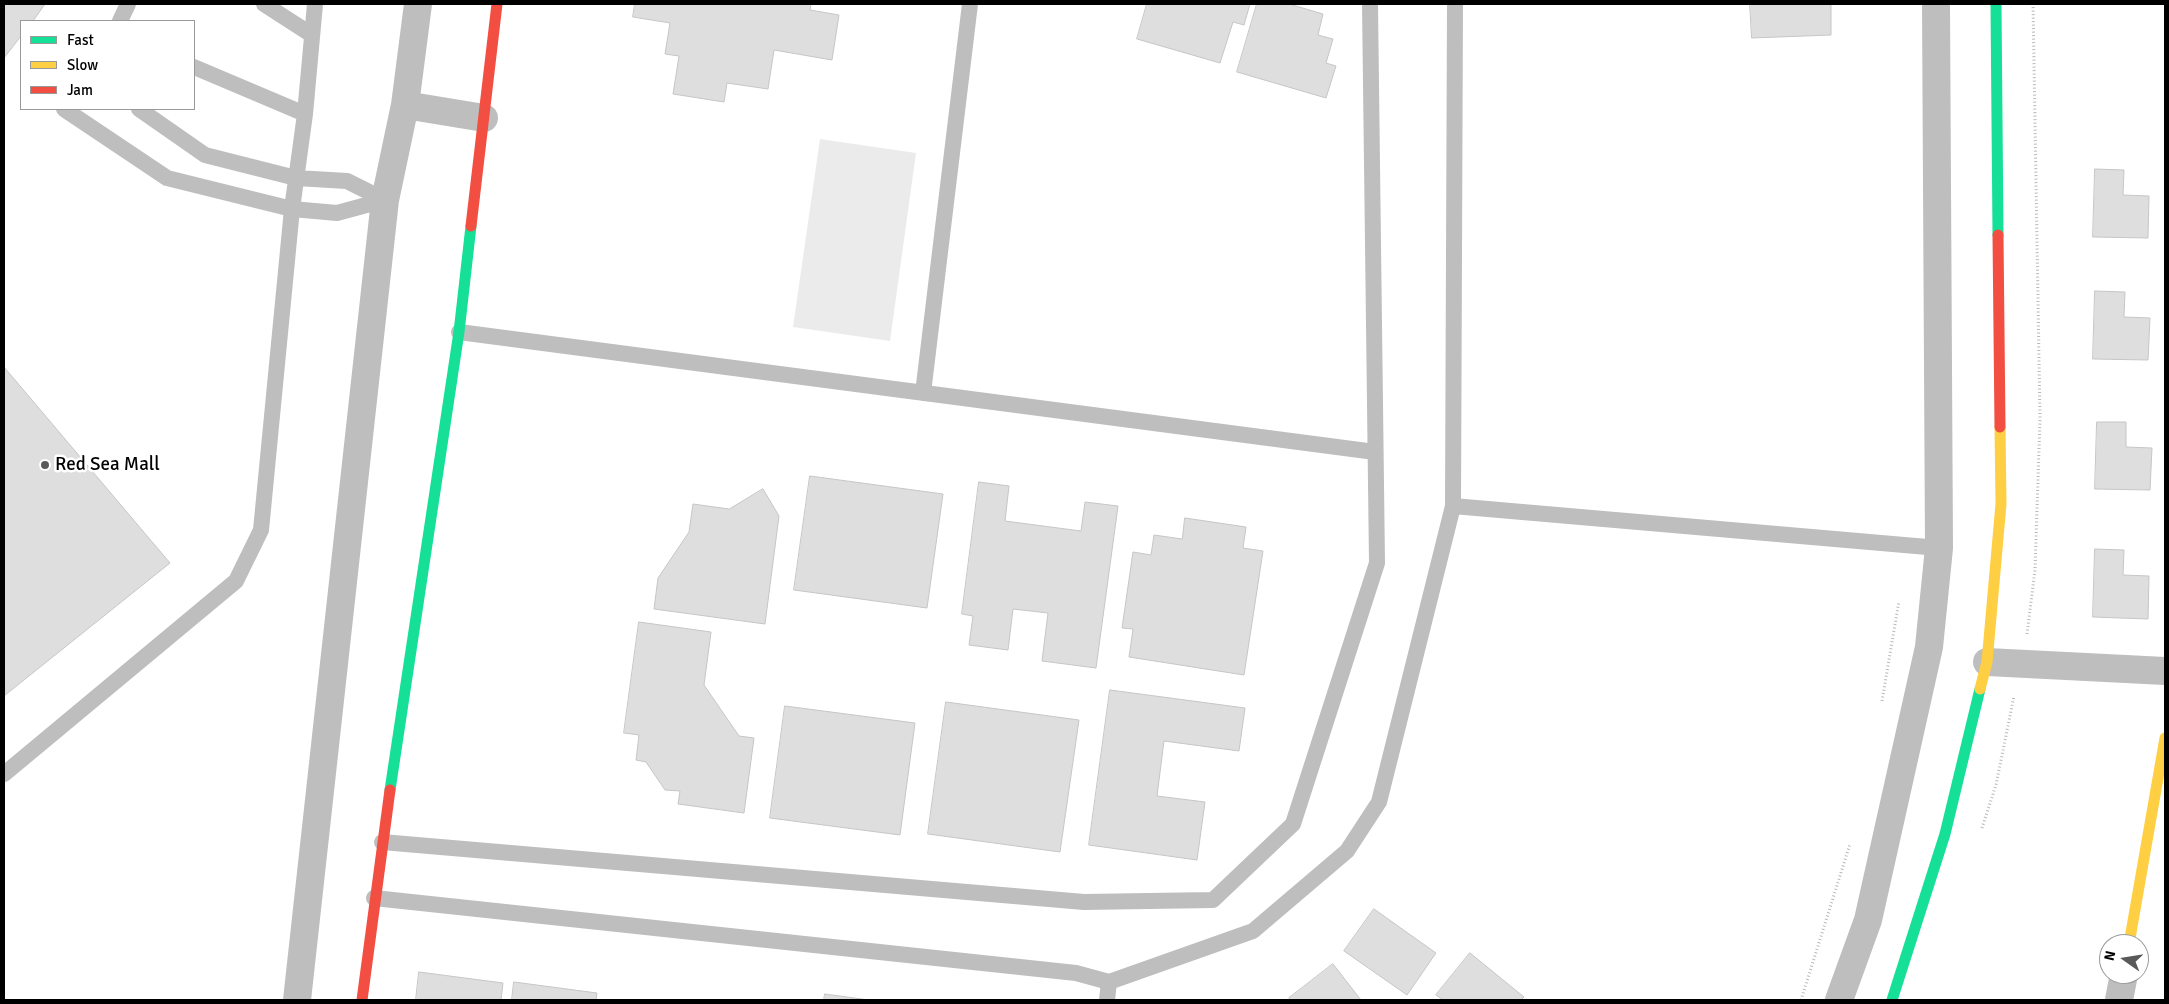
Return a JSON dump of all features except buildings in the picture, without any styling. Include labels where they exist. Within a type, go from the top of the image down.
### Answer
[{"type":"street","points":[[297,1000],[385,200],[405,105],[418,4]]},
{"type":"street","points":[[362,1000],[382,842],[459,332],[497,4]]},
{"type":"street","points":[[1840,1000],[1868,920],[1925,666],[1929,647],[1939,548],[1936,4]]},
{"type":"street","points":[[1892,1000],[1945,834],[1988,662],[2002,504],[1996,4]]},
{"type":"street","points":[[405,105],[484,118]]},
{"type":"street","points":[[1988,662],[2165,672]]},
{"type":"street","points":[[2131,934],[2165,738]]},
{"type":"street","points":[[2120,1000],[2122,984]]},
{"type":"lane","points":[[120,20],[128,4]]},
{"type":"lane","points":[[264,4],[312,35]]},
{"type":"lane","points":[[4,774],[236,581],[261,530],[292,209],[305,114],[315,4]]},
{"type":"lane","points":[[923,393],[970,4]]},
{"type":"lane","points":[[382,842],[1084,902],[1213,900],[1293,824],[1377,563],[1370,4]]},
{"type":"lane","points":[[374,898],[1076,973],[1110,982],[1254,930],[1347,851],[1379,802],[1453,506],[1455,4]]},
{"type":"lane","points":[[195,67],[305,114]]},
{"type":"lane","points":[[65,110],[167,178],[292,209],[337,213],[385,200]]},
{"type":"lane","points":[[140,110],[205,155],[296,178],[347,181],[385,200]]},
{"type":"lane","points":[[459,332],[1375,452]]},
{"type":"lane","points":[[1453,506],[1939,548]]},
{"type":"lane","points":[[1107,1000],[1110,982]]},
{"type":"path","points":[[1881,704],[1902,583],[1906,546]]},
{"type":"path","points":[[1801,1000],[1851,839]]},
{"type":"shaded area","points":[[820,139],[916,153],[890,341],[793,327]]},
{"type":"traffic: fast","points":[[1996,4],[1998,235]]},
{"type":"traffic: fast","points":[[390,790],[459,332],[471,226]]},
{"type":"traffic: fast","points":[[1892,1000],[1945,834],[1980,689]]},
{"type":"traffic: slow","points":[[1980,689],[1987,662],[2001,504],[2000,427]]},
{"type":"traffic: slow","points":[[2131,934],[2165,738]]},
{"type":"traffic: jam","points":[[471,226],[497,4]]},
{"type":"traffic: jam","points":[[1998,235],[2000,427]]},
{"type":"traffic: jam","points":[[362,1000],[390,790]]},
{"type":"place","name":"Red Sea Mall","points":[[45,465]]}]
